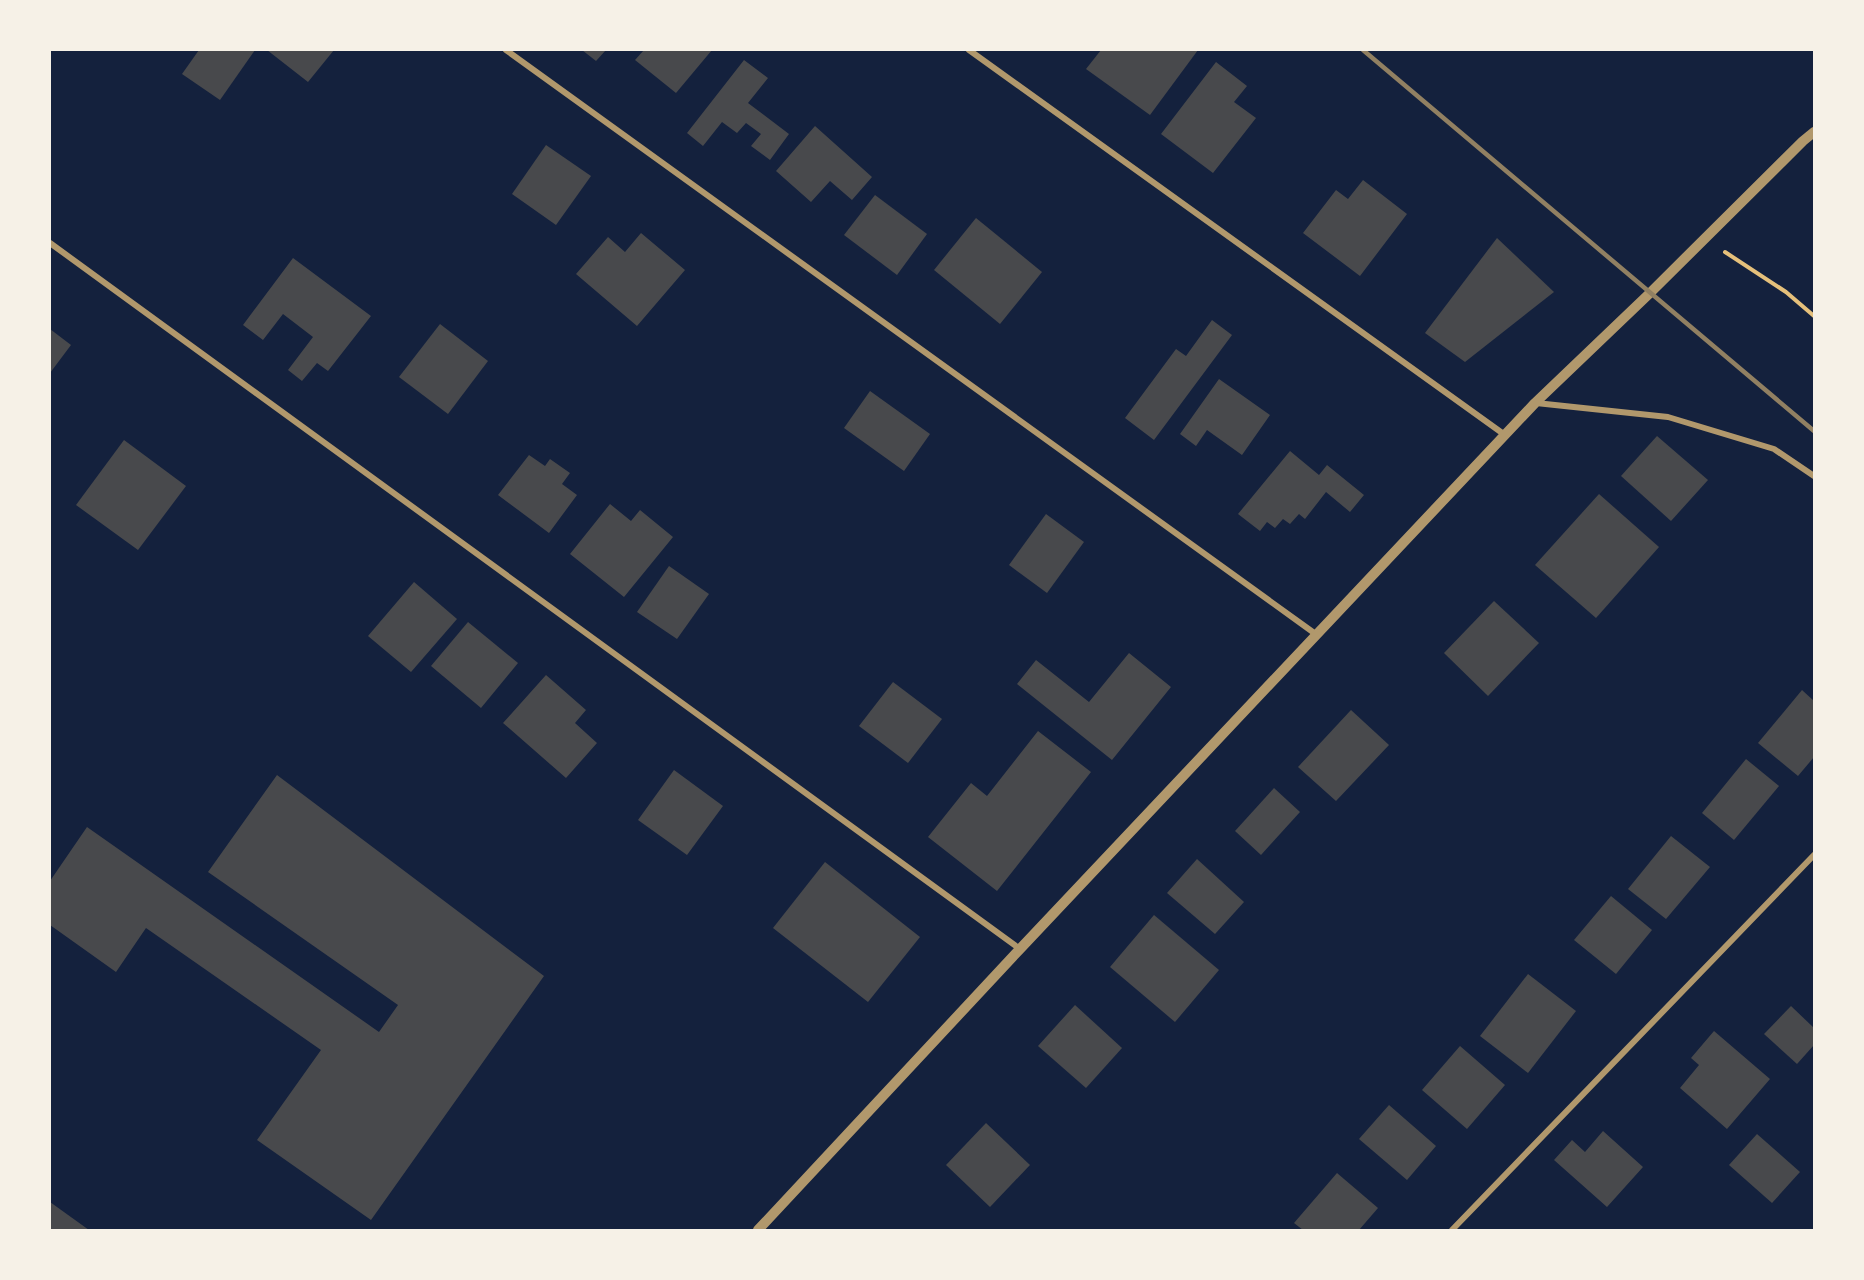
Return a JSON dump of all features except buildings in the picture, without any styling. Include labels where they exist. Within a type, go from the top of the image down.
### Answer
[{"type":"street","points":[[506,50],[1317,635]]},
{"type":"street","points":[[969,50],[1505,435]]},
{"type":"street","points":[[758,1230],[1535,403],[1803,141],[1815,132]]},
{"type":"street","points":[[50,243],[1020,949]]},
{"type":"street","points":[[1535,403],[1668,417],[1774,449],[1815,476]]},
{"type":"street","points":[[1452,1230],[1815,855]]},
{"type":"path","points":[[1705,238],[1786,292],[1815,316]]},
{"type":"railway","points":[[1363,50],[1814,431]]}]
